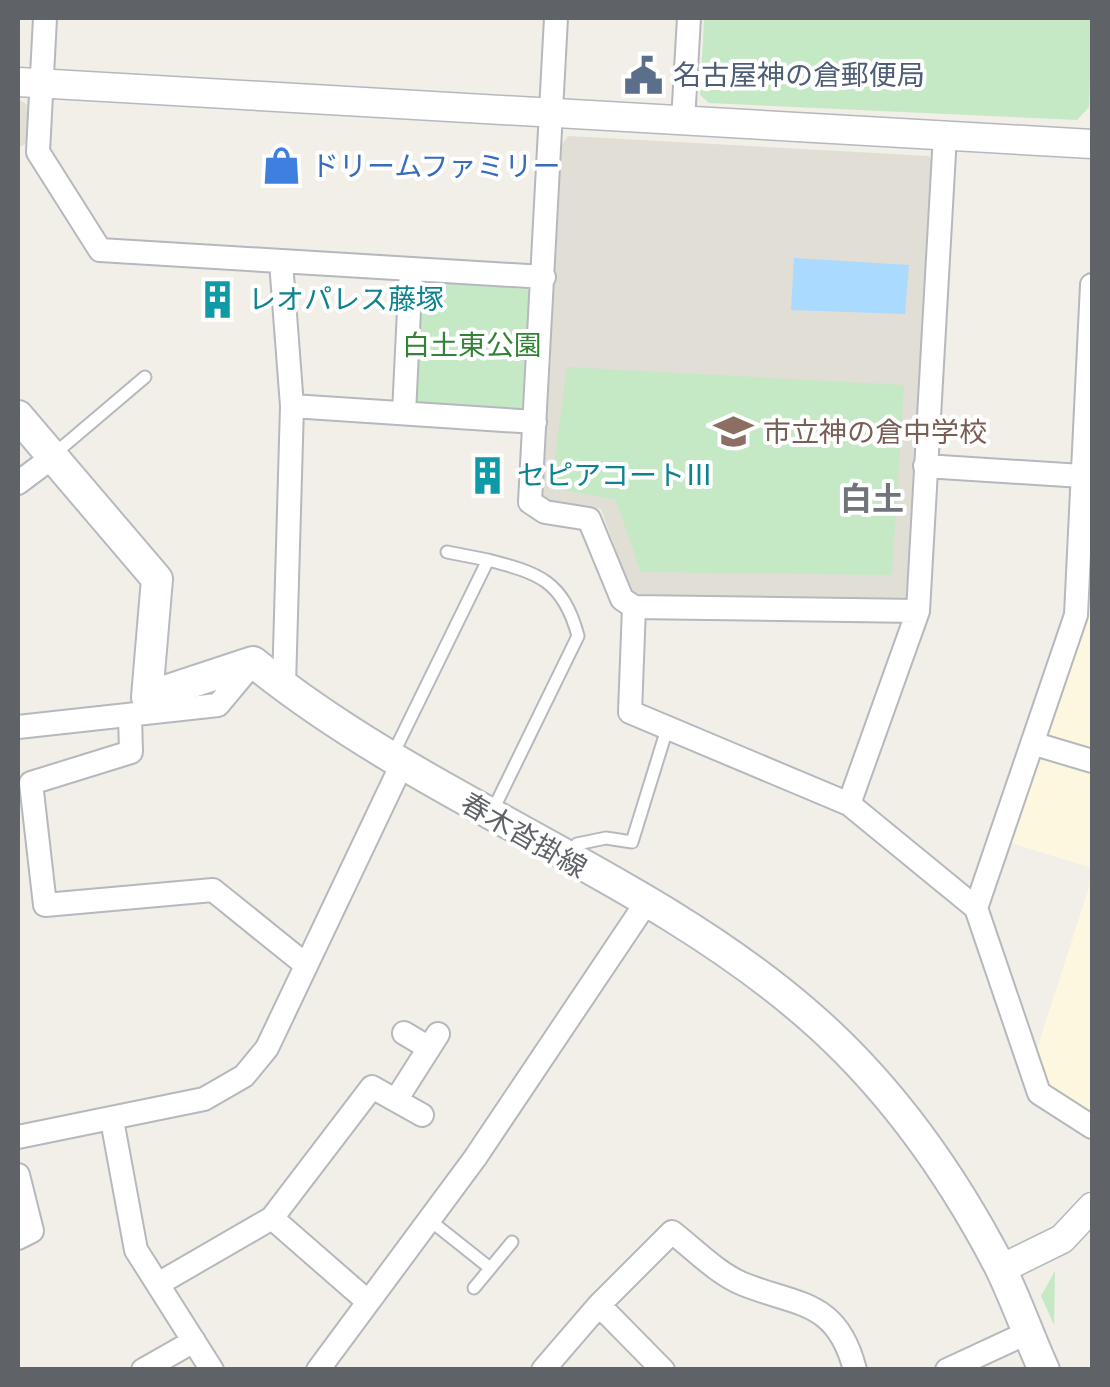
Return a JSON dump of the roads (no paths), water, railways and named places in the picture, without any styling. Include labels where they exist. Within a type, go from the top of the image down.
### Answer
[{"type":"main road","points":[[18,416],[50,458],[157,578],[147,697],[254,663]]},
{"type":"main road","name":"春木沓掛線","points":[[254,663],[396,761],[646,903],[774,987],[862,1068],[944,1173],[1001,1269],[1044,1370]]},
{"type":"street","points":[[45,18],[30,83],[38,152],[100,250],[544,277]]},
{"type":"street","points":[[556,18],[530,502],[546,512],[589,518],[622,598],[634,607],[918,611]]},
{"type":"street","points":[[683,121],[689,18]]},
{"type":"street","points":[[30,83],[945,136],[980,145],[1057,150],[1092,144]]},
{"type":"street","points":[[849,804],[918,611],[945,136]]},
{"type":"street","points":[[281,262],[292,406],[284,685]]},
{"type":"street","points":[[404,413],[411,268]]},
{"type":"street","points":[[976,908],[1076,615],[1092,285]]},
{"type":"street","points":[[292,406],[536,422]]},
{"type":"street","points":[[18,484],[50,458]]},
{"type":"street","points":[[924,466],[1082,476]]},
{"type":"street","points":[[634,607],[630,712],[849,804],[976,908],[1039,1092],[1092,1127]]},
{"type":"street","points":[[18,727],[218,705],[254,663]]},
{"type":"street","points":[[130,716],[131,752],[32,783],[45,905],[213,890],[306,965]]},
{"type":"street","points":[[1030,743],[1092,761]]},
{"type":"street","points":[[18,1138],[204,1099],[244,1076],[267,1048],[396,761]]},
{"type":"street","points":[[318,1370],[366,1300],[475,1158],[646,903]]},
{"type":"street","points":[[396,1100],[434,1041],[404,1033]]},
{"type":"street","points":[[158,1284],[272,1218],[372,1087],[422,1114]]},
{"type":"street","points":[[112,1120],[136,1250],[212,1370]]},
{"type":"street","points":[[18,1175],[32,1231],[18,1238]]},
{"type":"street","points":[[1001,1269],[1062,1239],[1076,1229],[1092,1207]]},
{"type":"street","points":[[272,1218],[366,1300]]},
{"type":"street","points":[[543,1370],[599,1304],[672,1232],[740,1283],[814,1305],[850,1348],[854,1370]]},
{"type":"street","points":[[599,1304],[663,1370]]},
{"type":"street","points":[[947,1370],[1027,1333]]},
{"type":"street","points":[[143,1370],[194,1341]]},
{"type":"lane","points":[[50,458],[145,378]]},
{"type":"lane","points":[[446,552],[488,560],[548,580],[578,636],[490,816]]},
{"type":"lane","points":[[396,761],[488,560]]},
{"type":"lane","points":[[566,859],[577,844],[606,838],[632,842],[666,729]]},
{"type":"lane","points":[[428,1218],[490,1268]]},
{"type":"lane","points":[[474,1288],[512,1242]]},
{"type":"water","points":[[794,258],[909,265],[905,314],[791,310]]},
{"type":"place","name":"名古屋神の倉郵便局","points":[[643,75]]},
{"type":"place","name":"ドリームファミリー","points":[[281,166]]},
{"type":"place","name":"レオパレス藤塚","points":[[218,299]]},
{"type":"place","name":"市立神の倉中学校","points":[[733,432]]},
{"type":"place","name":"セピアコートⅢ","points":[[487,475]]},
{"type":"district","name":"白土","points":[[872,498]]},
{"type":"park label","name":"白土東公園","points":[[472,345]]}]
